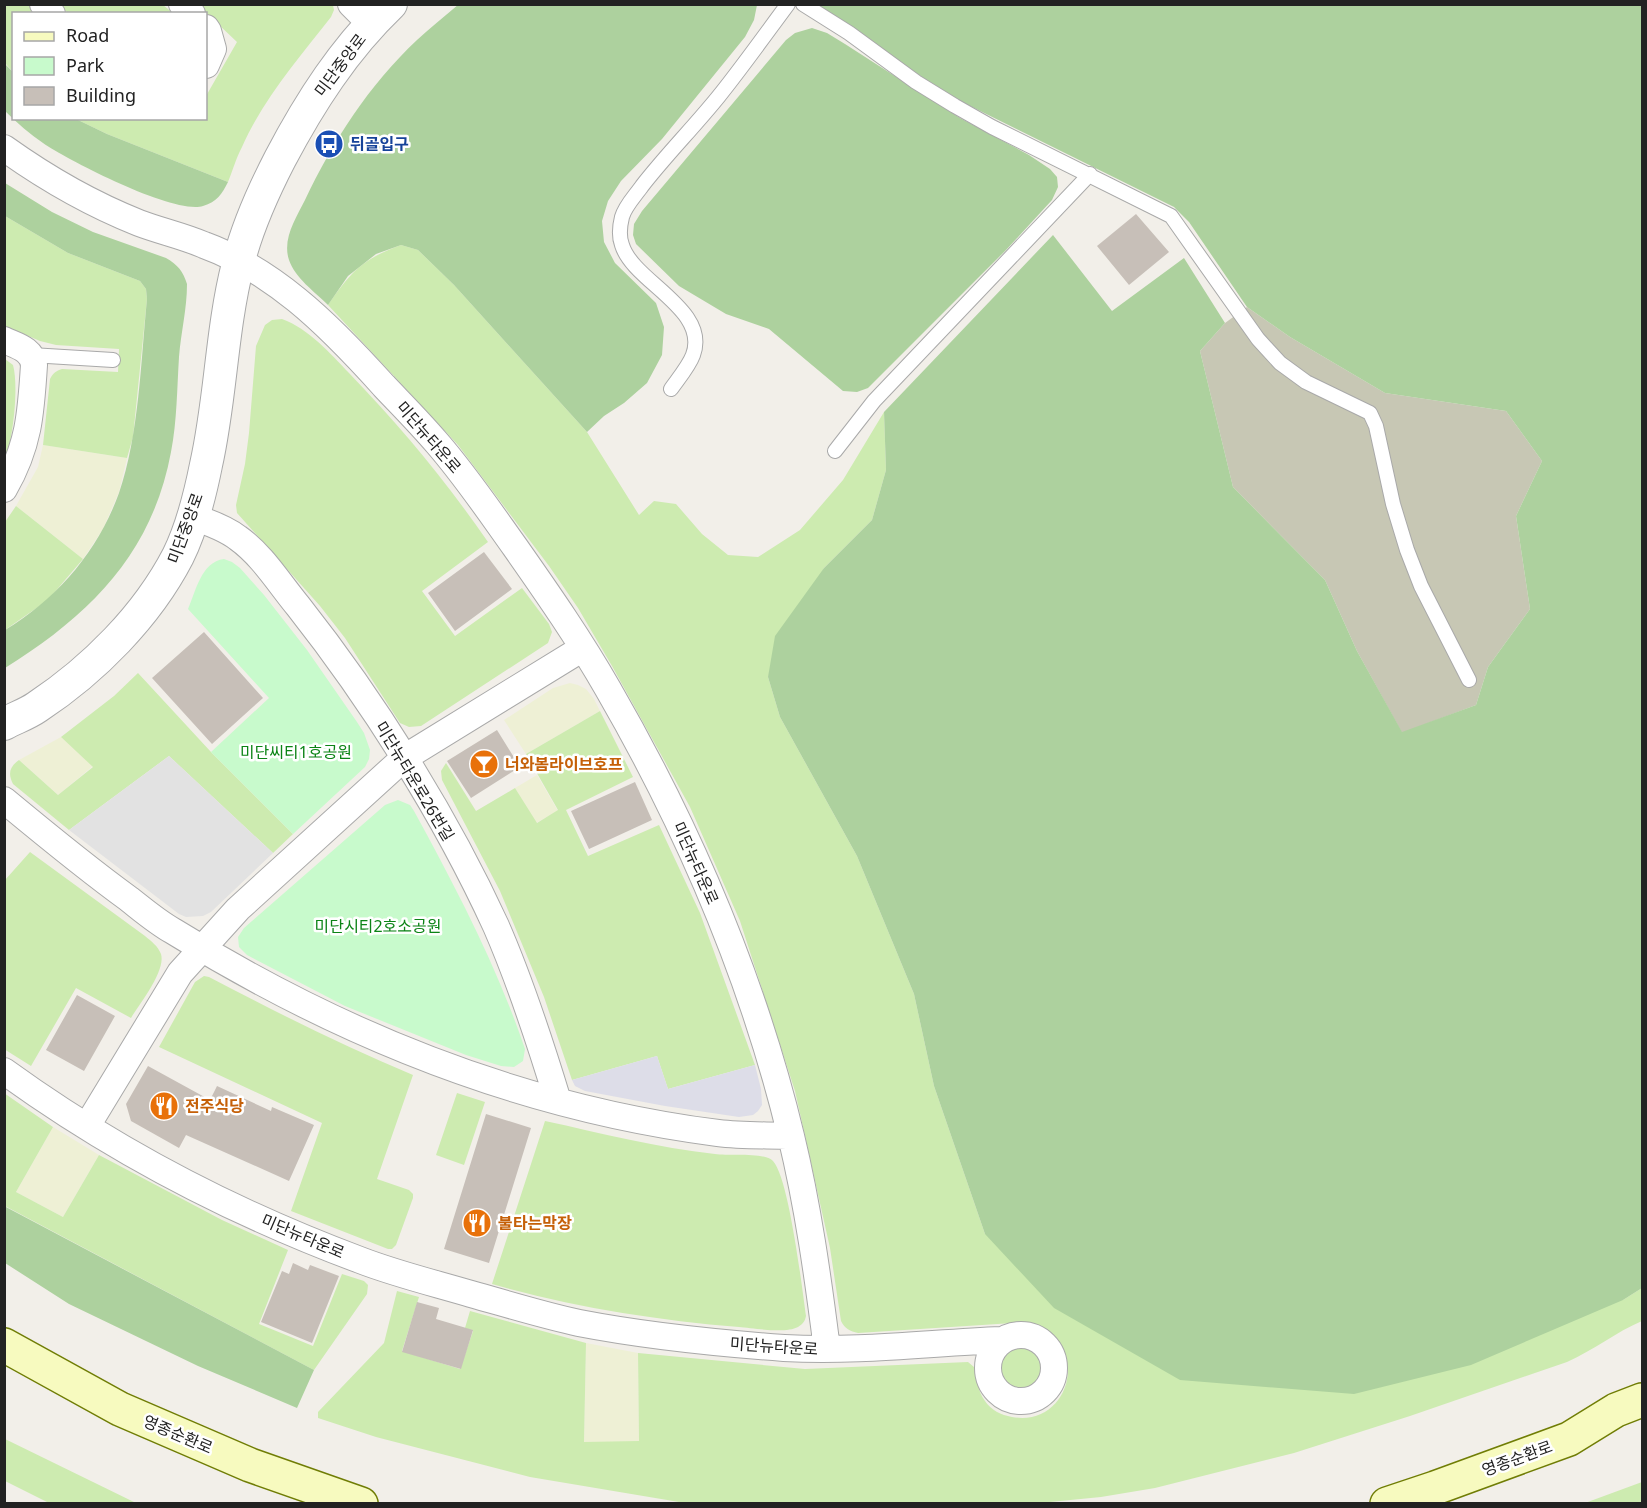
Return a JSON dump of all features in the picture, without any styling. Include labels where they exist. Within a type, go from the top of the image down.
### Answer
[{"type":"main road","name":"영종순환로","points":[[4,1345],[120,1409],[250,1465],[361,1503]]},
{"type":"main road","name":"영종순환로","points":[[1387,1503],[1569,1439],[1616,1410],[1642,1400]]},
{"type":"street","name":"미단중앙로","points":[[4,724],[36,708],[72,681],[110,646],[134,621],[159,588],[178,555],[193,517],[206,465],[227,313],[238,262],[266,186],[302,117],[371,11]]},
{"type":"street","points":[[207,31],[213,49],[207,63]]},
{"type":"street","points":[[4,148],[46,178],[94,203],[140,224],[207,246],[238,262]]},
{"type":"street","name":"미단뉴타운로","points":[[4,1071],[87,1126],[184,1182],[341,1253],[402,1274],[578,1322],[693,1340],[827,1349],[812,1238],[791,1136],[759,1022],[730,939],[706,880],[633,734],[583,648],[491,513],[439,445],[348,347],[297,300],[238,262]]},
{"type":"street","points":[[4,340],[27,351],[34,365],[28,427],[23,450],[4,489]]},
{"type":"street","name":"미단뉴타운로26번길","points":[[193,517],[215,524],[238,537],[258,556],[313,625],[404,758],[481,895],[496,928],[526,1001],[558,1101]]},
{"type":"street","points":[[87,1126],[180,974],[238,909],[404,758],[583,648]]},
{"type":"street","points":[[4,800],[60,847],[171,930],[237,969],[349,1027],[475,1076],[606,1113],[720,1133],[791,1136]]},
{"type":"street","points":[[827,1349],[1001,1340]]},
{"type":"lane","points":[[671,389],[693,355],[695,341],[692,326],[685,315],[629,258],[621,244],[622,215],[657,167],[719,96],[788,4]]},
{"type":"lane","points":[[803,4],[849,33],[916,82],[955,106],[992,127],[1172,216],[1258,339],[1280,363],[1306,382],[1370,413],[1376,426],[1393,504],[1407,550],[1421,586],[1468,680]]},
{"type":"lane","points":[[835,451],[874,401],[1090,174]]},
{"type":"lane","points":[[31,355],[113,360]]},
{"type":"shaded area","points":[[1247,307],[1290,337],[1385,393],[1506,411],[1542,461],[1516,516],[1530,609],[1488,667],[1476,705],[1402,733],[1357,651],[1325,580],[1233,487],[1200,351],[1225,323]]},
{"type":"shaded area","points":[[43,445],[127,458],[119,492],[103,529],[83,559],[16,506],[38,467]]},
{"type":"shaded area","points":[[570,683],[586,689],[600,711],[526,754],[504,720],[553,688]]},
{"type":"shaded area","points":[[61,737],[93,766],[58,795],[19,760]]},
{"type":"shaded area","points":[[169,756],[273,853],[211,912],[203,916],[186,917],[179,914],[69,830]]},
{"type":"shaded area","points":[[537,775],[558,811],[536,823],[515,788]]},
{"type":"shaded area","points":[[657,1056],[668,1089],[755,1065],[762,1105],[753,1115],[739,1117],[585,1091],[575,1086],[572,1080]]},
{"type":"shaded area","points":[[53,1127],[99,1155],[63,1217],[16,1192]]},
{"type":"shaded area","points":[[586,1343],[638,1353],[639,1442],[584,1442]]},
{"type":"green space","points":[[459,4],[757,5],[754,20],[745,37],[662,139],[621,181],[608,201],[602,221],[604,242],[615,263],[656,303],[664,327],[662,355],[647,383],[587,432],[454,285],[418,250],[401,245],[376,254],[348,276],[328,305],[301,279],[289,260],[287,244],[294,221],[340,135],[368,95],[400,57]]},
{"type":"green space","points":[[4,5],[30,5],[36,12],[12,12],[12,71],[5,63]]},
{"type":"green space","points":[[59,5],[163,5],[172,12],[67,12]]},
{"type":"green space","points":[[198,5],[333,5],[334,10],[260,112],[240,151],[228,182],[107,134],[78,120],[207,120],[207,94],[237,42]]},
{"type":"green space","points":[[816,5],[1642,5],[1642,1288],[1623,1300],[1471,1365],[1354,1394],[1180,1380],[1054,1308],[985,1234],[934,1086],[914,994],[857,856],[780,717],[768,677],[775,636],[824,568],[872,520],[886,470],[884,412],[1053,235],[1112,311],[1184,258],[1225,323],[1200,351],[1233,487],[1325,580],[1357,651],[1402,732],[1476,705],[1488,667],[1530,609],[1516,516],[1542,461],[1506,411],[1385,393],[1290,337],[1247,307],[1189,222],[1174,207],[964,103]]},
{"type":"green space","points":[[812,28],[827,33],[960,118],[1029,155],[1050,169],[1057,177],[1058,187],[1052,200],[1006,250],[868,388],[857,392],[843,391],[769,329],[726,314],[679,286],[636,244],[633,235],[634,224],[642,211],[786,40],[795,33]]},
{"type":"green space","points":[[4,63],[12,71],[12,118],[5,111]]},
{"type":"green space","points":[[15,120],[78,120],[107,134],[228,182],[218,197],[203,206],[189,207],[170,202],[122,185],[98,173],[43,143]]},
{"type":"green space","points":[[5,183],[52,212],[93,232],[166,258],[180,269],[187,284],[173,440],[162,488],[149,521],[133,551],[90,603],[36,648],[5,668],[5,630],[42,603],[74,571],[100,534],[119,493],[126,471],[135,422],[147,299],[146,289],[140,281],[68,253],[5,216]]},
{"type":"green space","points":[[5,216],[68,253],[140,281],[146,289],[147,299],[133,437],[127,458],[43,445],[52,375],[62,369],[118,372],[119,349],[56,345],[40,341],[5,326]]},
{"type":"green space","points":[[401,245],[418,250],[454,285],[587,432],[639,515],[654,501],[676,504],[702,534],[728,555],[758,557],[800,530],[843,480],[884,412],[886,470],[872,520],[824,568],[768,677],[780,717],[857,856],[914,994],[934,1086],[985,1234],[1623,1300],[1642,1288],[1642,1321],[1567,1362],[1294,1453],[1155,1488],[1101,1497],[1040,1503],[685,1503],[530,1477],[376,1437],[318,1418],[318,1412],[384,1343],[397,1291],[419,1297],[402,1351],[460,1369],[473,1331],[465,1328],[470,1311],[586,1343],[584,1442],[639,1441],[638,1353],[805,1369],[968,1362],[974,1367],[980,1393],[987,1404],[997,1412],[1012,1417],[1030,1417],[1045,1412],[1057,1401],[1065,1388],[1068,1373],[1066,1357],[1058,1343],[1044,1331],[1028,1326],[1013,1323],[858,1333],[848,1329],[841,1321],[830,1248],[795,1091],[740,921],[690,807],[612,666],[578,608],[549,566],[458,445],[328,305],[358,268],[376,256]]},
{"type":"green space","points":[[282,319],[292,323],[318,342],[405,434],[456,497],[488,542],[422,591],[455,636],[522,588],[549,624],[552,632],[548,643],[421,726],[409,727],[400,723],[345,638],[320,606],[237,513],[236,505],[249,433],[256,346],[265,325],[272,320]]},
{"type":"green space","points":[[5,359],[13,365],[15,399],[13,427],[5,460]]},
{"type":"green space","points":[[16,506],[83,559],[48,600],[5,630],[5,522]]},
{"type":"green space","name":"미단씨티1호공원","points":[[224,559],[240,568],[307,650],[364,733],[370,750],[365,767],[293,834],[211,752],[269,698],[188,609],[205,571],[216,561]]},
{"type":"green space","points":[[138,673],[211,752],[293,834],[273,853],[169,756],[69,830],[13,784],[10,771],[19,760],[58,795],[93,767],[61,737],[114,696]]},
{"type":"green space","points":[[600,711],[633,777],[566,810],[588,856],[659,825],[700,913],[755,1065],[668,1089],[657,1056],[572,1080],[544,997],[500,891],[442,780],[441,771],[446,763],[476,811],[515,788],[537,823],[558,810],[526,754]]},
{"type":"green space","name":"미단시티2호소공원","points":[[398,800],[410,805],[414,811],[489,958],[525,1049],[523,1061],[514,1067],[501,1066],[466,1055],[345,1006],[247,955],[239,947],[238,937],[244,928],[385,805]]},
{"type":"green space","points":[[30,852],[150,940],[160,951],[162,961],[156,978],[131,1018],[76,988],[31,1066],[4,1049],[5,880]]},
{"type":"green space","points":[[204,976],[413,1075],[377,1179],[409,1190],[413,1194],[396,1245],[392,1249],[291,1211],[322,1123],[159,1047],[195,982]]},
{"type":"green space","points":[[4,1093],[53,1127],[16,1192],[63,1217],[99,1155],[222,1220],[288,1250],[259,1324],[313,1346],[342,1274],[364,1281],[368,1285],[367,1294],[314,1370],[5,1206]]},
{"type":"green space","points":[[457,1093],[485,1102],[464,1165],[436,1155]]},
{"type":"green space","points":[[545,1121],[672,1148],[715,1154],[762,1156],[773,1161],[779,1171],[789,1210],[806,1316],[804,1322],[792,1329],[778,1330],[676,1321],[584,1306],[492,1284]]},
{"type":"green space","points":[[4,1206],[314,1370],[297,1408],[198,1366],[69,1304],[5,1263]]},
{"type":"green space","points":[[1021,1345],[1037,1351],[1043,1367],[1037,1383],[1021,1389],[1005,1383],[999,1367],[1005,1351]]},
{"type":"green space","points":[[5,1439],[136,1503],[49,1503],[5,1481]]},
{"type":"green space","points":[[1642,1482],[1642,1503],[1585,1503]]},
{"type":"building","points":[[1136,214],[1169,252],[1129,285],[1097,246]]},
{"type":"building","points":[[484,552],[512,589],[455,631],[428,593]]},
{"type":"building","points":[[204,632],[263,698],[212,744],[152,678]]},
{"type":"building","points":[[497,730],[520,767],[471,798],[447,761]]},
{"type":"building","points":[[635,782],[652,820],[589,849],[571,811]]},
{"type":"building","points":[[77,995],[115,1016],[84,1071],[46,1050]]},
{"type":"building","points":[[148,1066],[210,1100],[217,1086],[271,1111],[272,1107],[314,1125],[289,1181],[186,1135],[179,1148],[131,1121],[126,1104]]},
{"type":"building","points":[[486,1114],[531,1128],[489,1263],[444,1249]]},
{"type":"building","points":[[293,1263],[308,1270],[310,1265],[339,1276],[312,1343],[261,1322],[282,1271],[289,1274]]},
{"type":"building","points":[[417,1302],[439,1308],[436,1319],[473,1330],[461,1369],[402,1352]]},
{"type":"place","name":"뒤골입구","points":[[329,144]]},
{"type":"place","name":"너와봄라이브호프","points":[[484,764]]},
{"type":"place","name":"전주식당","points":[[164,1106]]},
{"type":"place","name":"불타는막장","points":[[477,1223]]}]
